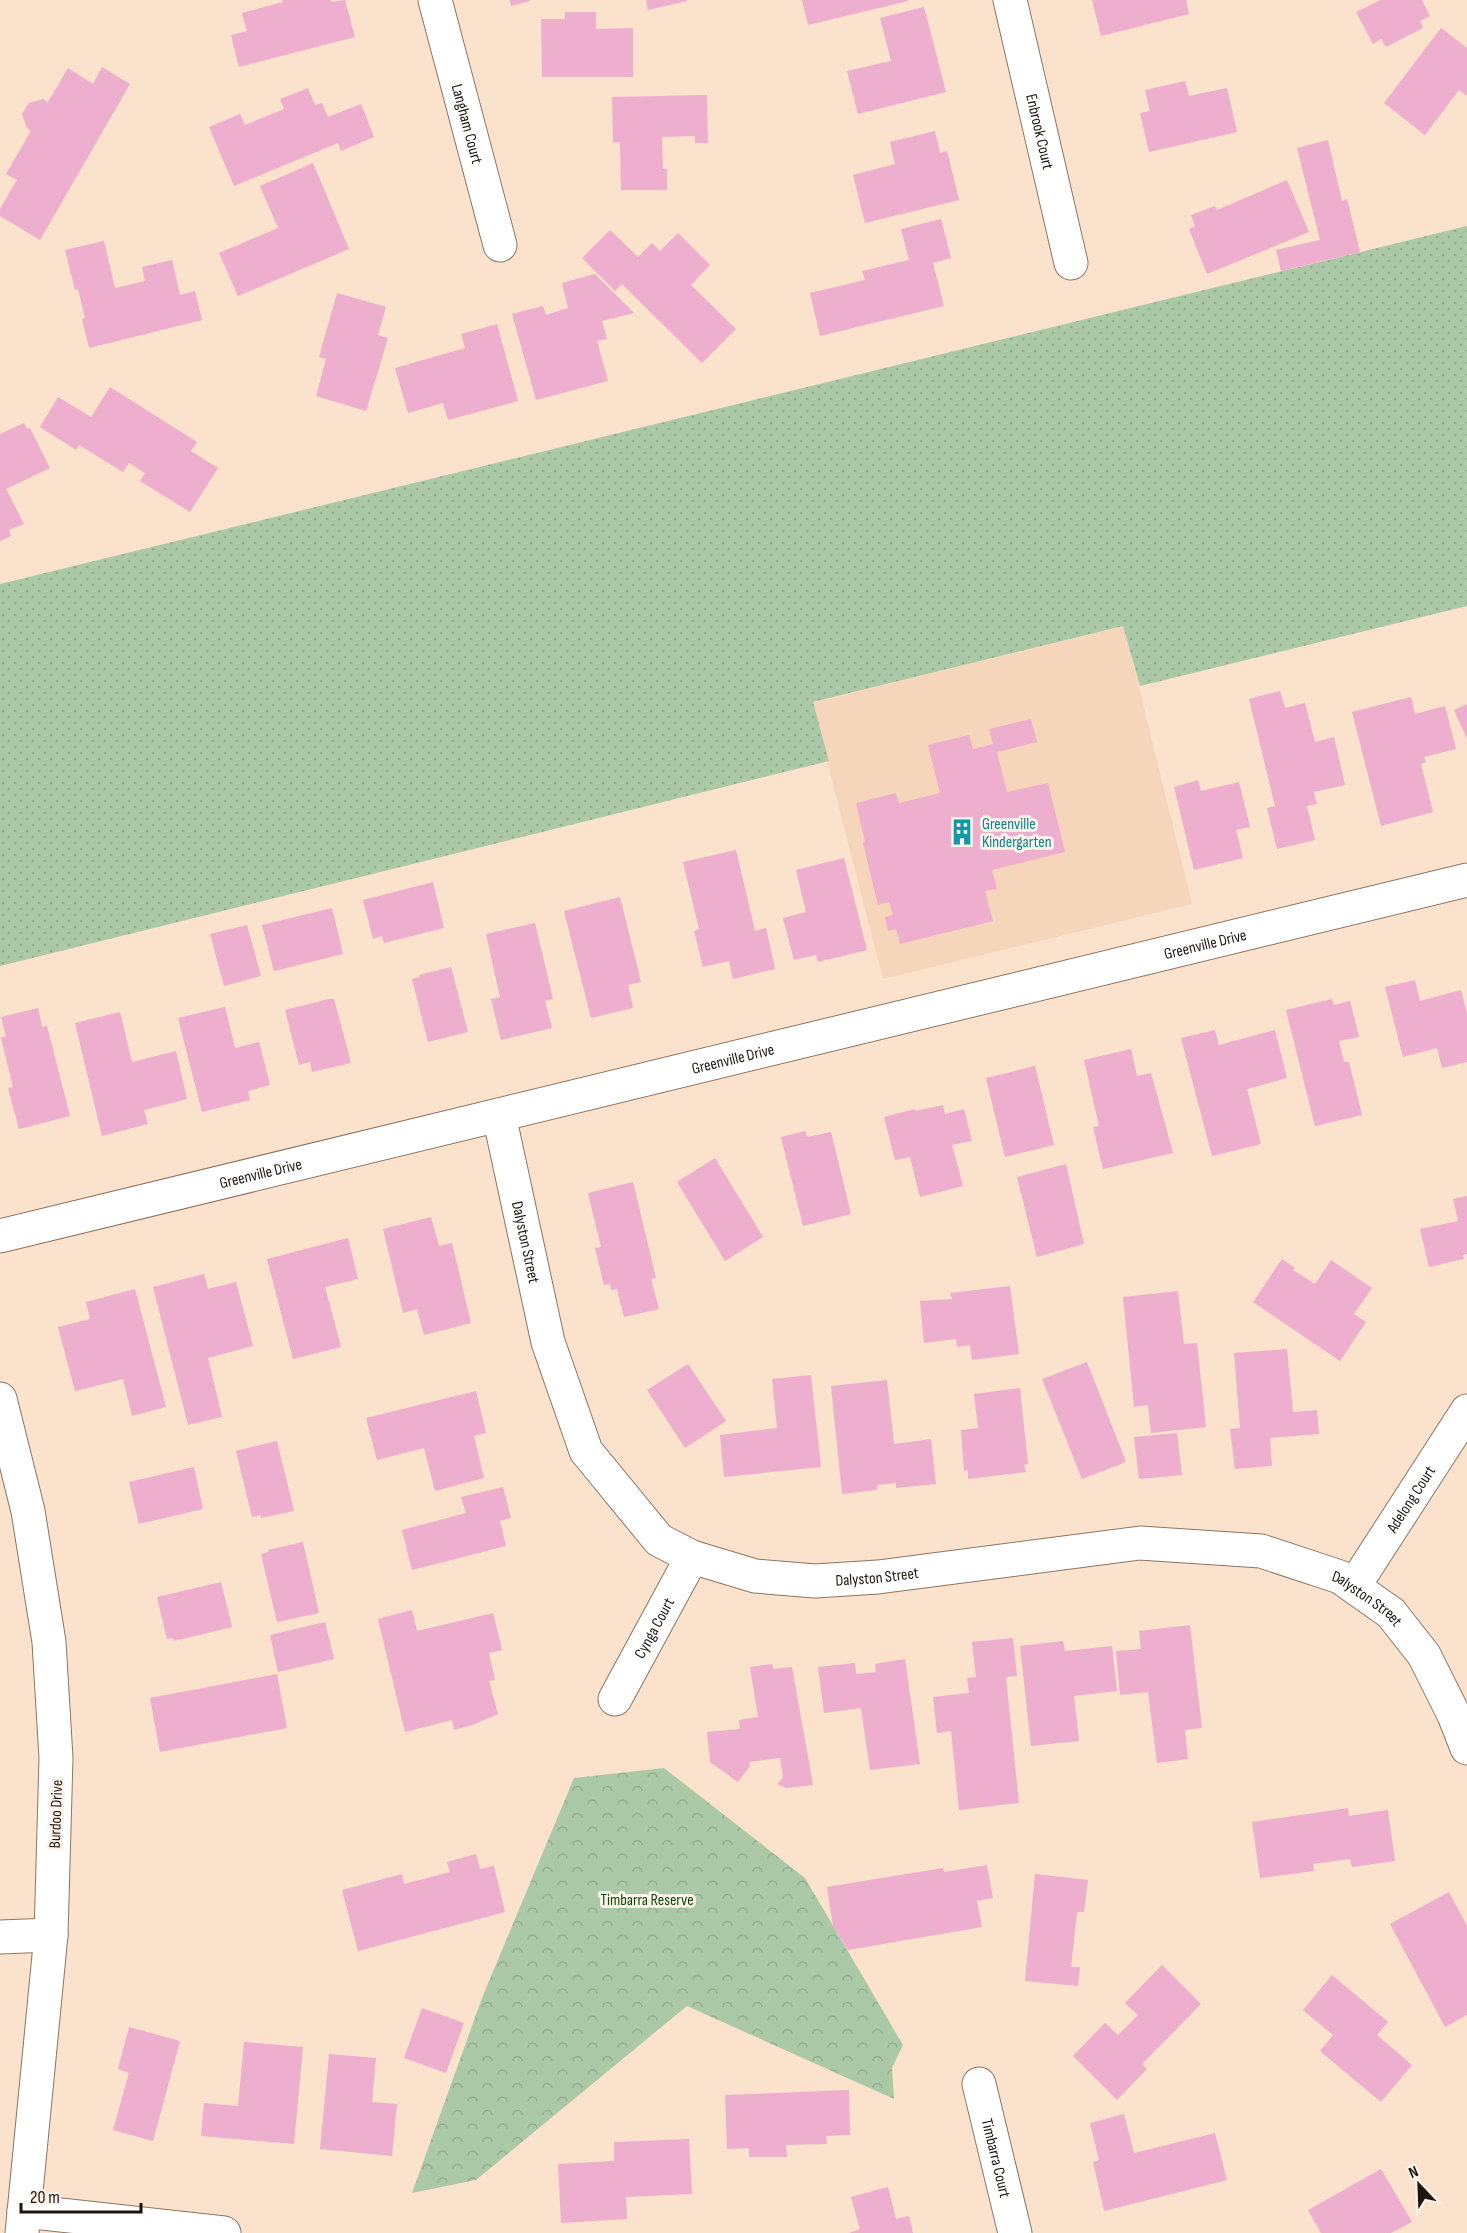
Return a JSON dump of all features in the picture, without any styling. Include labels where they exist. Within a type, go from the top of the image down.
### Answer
[{"type":"street","name":"Langham Court","points":[[435,0],[500,245]]},
{"type":"street","name":"Enbrook Court","points":[[1010,0],[1071,262]]},
{"type":"street","name":"Greenville Drive","points":[[0,1236],[1467,880]]},
{"type":"street","name":"Dalyston Street","points":[[499,1115],[548,1342],[586,1451],[658,1540],[692,1557],[755,1576],[815,1581],[879,1577],[1140,1543],[1261,1551],[1340,1576],[1391,1613],[1424,1655],[1454,1715],[1467,1748]]},
{"type":"street","name":"Burdoo Drive","points":[[0,1399],[28,1511],[49,1642],[56,1758],[51,1935],[23,2222]]},
{"type":"street","name":"Adelong Court","points":[[1354,1586],[1467,1411]]},
{"type":"street","name":"Cynga Court","points":[[615,1699],[692,1557]]},
{"type":"street","points":[[0,1937],[51,1935]]},
{"type":"street","name":"Timbarra Court","points":[[979,2084],[1015,2233]]},
{"type":"street","points":[[23,2222],[224,2233]]},
{"type":"shaded area","points":[[1124,626],[1192,904],[883,979],[812,703]]},
{"type":"green space","points":[[1467,226],[1467,606],[1140,686],[1123,626],[813,702],[829,761],[0,966],[0,584]]},
{"type":"green space","name":"Timbarra Reserve","points":[[664,1768],[805,1878],[903,2045],[892,2068],[894,2099],[687,2006],[476,2180],[412,2193],[482,1998],[574,1778]]},
{"type":"building","points":[[282,0],[331,0],[332,2],[345,0],[355,37],[239,67],[231,35],[247,31],[242,13],[283,2]]},
{"type":"building","points":[[510,0],[530,0],[530,1],[511,6]]},
{"type":"building","points":[[646,0],[687,0],[687,1],[648,10]]},
{"type":"building","points":[[802,0],[908,0],[908,1],[808,25]]},
{"type":"building","points":[[1092,0],[1186,0],[1189,14],[1101,36]]},
{"type":"building","points":[[1381,0],[1422,0],[1430,16],[1420,21],[1423,28],[1386,47],[1381,39],[1373,44],[1356,12]]},
{"type":"building","points":[[924,7],[946,92],[858,114],[847,71],[891,61],[880,18]]},
{"type":"building","points":[[565,12],[596,12],[596,29],[633,28],[633,77],[542,77],[541,19],[565,19]]},
{"type":"building","points":[[1441,28],[1467,48],[1467,96],[1459,90],[1425,135],[1384,103]]},
{"type":"building","points":[[102,67],[130,84],[40,240],[0,216],[0,209],[17,180],[6,174],[31,131],[27,128],[22,114],[29,103],[43,99],[48,102],[68,68],[93,84]]},
{"type":"building","points":[[1185,81],[1189,96],[1227,88],[1237,132],[1149,152],[1140,113],[1150,111],[1145,90]]},
{"type":"building","points":[[308,88],[315,105],[322,103],[328,117],[361,104],[374,137],[341,151],[338,143],[234,186],[209,127],[240,114],[245,125],[284,109],[280,99]]},
{"type":"building","points":[[707,95],[708,143],[695,143],[695,136],[662,137],[663,169],[667,169],[667,190],[621,190],[620,142],[613,143],[612,97]]},
{"type":"building","points":[[935,131],[940,153],[947,151],[959,200],[865,223],[853,175],[895,164],[890,142]]},
{"type":"building","points":[[1328,140],[1342,201],[1347,199],[1360,252],[1281,271],[1276,250],[1320,240],[1297,148]]},
{"type":"building","points":[[313,163],[349,249],[238,296],[219,253],[278,228],[260,186]]},
{"type":"building","points":[[1287,180],[1309,232],[1207,274],[1189,229],[1195,226],[1191,215],[1215,206],[1217,210]]},
{"type":"building","points":[[941,219],[951,258],[933,263],[944,306],[820,336],[810,293],[865,280],[862,271],[909,260],[901,229]]},
{"type":"building","points":[[610,230],[638,257],[652,243],[660,251],[678,233],[710,265],[691,285],[736,329],[702,363],[622,284],[615,291],[582,258]]},
{"type":"building","points":[[104,241],[115,288],[145,281],[142,267],[172,260],[180,295],[195,291],[202,320],[89,348],[78,289],[75,290],[65,250]]},
{"type":"building","points":[[595,274],[634,313],[602,321],[607,339],[597,341],[608,381],[536,400],[512,314],[543,306],[546,315],[568,308],[562,283]]},
{"type":"building","points":[[337,293],[386,307],[378,335],[388,338],[366,411],[316,396],[326,359],[319,357]]},
{"type":"building","points":[[497,324],[518,401],[448,420],[443,403],[408,413],[395,368],[465,348],[461,334]]},
{"type":"building","points":[[110,387],[197,442],[191,451],[218,468],[190,512],[140,481],[145,473],[129,463],[123,472],[79,445],[76,450],[40,427],[58,397],[91,417]]},
{"type":"building","points":[[24,423],[27,429],[30,428],[50,468],[6,489],[24,524],[9,530],[11,536],[0,541],[0,434]]},
{"type":"building","points":[[1280,691],[1285,708],[1305,703],[1315,742],[1334,737],[1345,785],[1314,792],[1317,804],[1307,806],[1315,840],[1277,849],[1267,808],[1275,806],[1249,699]]},
{"type":"building","points":[[1411,697],[1415,714],[1445,706],[1456,749],[1424,757],[1426,762],[1421,764],[1433,812],[1381,826],[1352,712]]},
{"type":"building","points":[[1467,704],[1467,739],[1454,710]]},
{"type":"building","name":"Greenville Kindergarten","points":[[1031,719],[1037,742],[997,752],[1007,792],[1048,783],[1065,852],[992,870],[997,889],[985,891],[993,921],[900,944],[896,929],[888,931],[885,917],[893,915],[889,902],[878,905],[856,803],[896,793],[899,803],[940,793],[928,745],[969,735],[973,749],[993,744],[989,729]]},
{"type":"building","points":[[1198,780],[1201,791],[1239,782],[1250,827],[1236,830],[1243,858],[1194,870],[1174,787]]},
{"type":"building","points":[[736,850],[755,931],[766,928],[775,969],[733,979],[729,961],[703,967],[694,931],[699,929],[683,862]]},
{"type":"building","points":[[844,858],[867,950],[818,962],[816,955],[794,960],[783,918],[806,912],[796,870]]},
{"type":"building","points":[[433,882],[444,928],[384,943],[382,936],[373,939],[363,900]]},
{"type":"building","points":[[620,897],[641,982],[628,985],[633,1008],[591,1018],[564,911]]},
{"type":"building","points":[[332,908],[343,954],[274,971],[262,925]]},
{"type":"building","points":[[535,923],[553,999],[545,1001],[552,1028],[501,1040],[491,999],[500,997],[486,934]]},
{"type":"building","points":[[247,925],[261,976],[224,986],[210,934]]},
{"type":"building","points":[[451,967],[468,1032],[428,1042],[412,979]]},
{"type":"building","points":[[1415,980],[1420,1001],[1461,990],[1467,1013],[1467,1062],[1442,1068],[1437,1048],[1403,1057],[1385,987]]},
{"type":"building","points":[[334,999],[351,1063],[312,1072],[310,1062],[299,1065],[285,1010]]},
{"type":"building","points":[[1332,999],[1334,1005],[1350,1001],[1359,1037],[1339,1041],[1344,1062],[1349,1062],[1362,1115],[1315,1126],[1286,1010]]},
{"type":"building","points":[[225,1007],[235,1048],[259,1042],[270,1085],[248,1091],[250,1100],[202,1112],[178,1018]]},
{"type":"building","points":[[38,1008],[42,1027],[47,1026],[70,1116],[19,1129],[8,1088],[13,1087],[1,1038],[6,1036],[1,1017]]},
{"type":"building","points":[[120,1012],[132,1062],[176,1051],[187,1099],[144,1110],[148,1124],[102,1136],[75,1023]]},
{"type":"building","points":[[1215,1030],[1219,1045],[1275,1030],[1287,1078],[1247,1089],[1261,1144],[1212,1156],[1181,1038]]},
{"type":"building","points":[[1131,1049],[1137,1076],[1151,1073],[1173,1153],[1103,1169],[1093,1127],[1099,1126],[1084,1060]]},
{"type":"building","points":[[1035,1066],[1054,1145],[1005,1157],[986,1078]]},
{"type":"building","points":[[943,1105],[945,1114],[964,1109],[972,1141],[952,1145],[963,1186],[920,1197],[910,1157],[895,1160],[884,1117]]},
{"type":"building","points":[[805,1131],[807,1137],[831,1132],[851,1214],[803,1226],[781,1137]]},
{"type":"building","points":[[715,1158],[763,1237],[725,1261],[677,1182]]},
{"type":"building","points":[[1066,1164],[1084,1244],[1037,1257],[1017,1177]]},
{"type":"building","points":[[633,1182],[656,1278],[651,1279],[659,1309],[624,1317],[617,1289],[611,1290],[610,1284],[604,1285],[595,1248],[601,1247],[588,1193]]},
{"type":"building","points":[[1467,1196],[1467,1254],[1463,1255],[1464,1259],[1429,1267],[1420,1229],[1458,1221],[1453,1199]]},
{"type":"building","points":[[431,1217],[439,1246],[452,1243],[471,1323],[424,1335],[417,1309],[403,1313],[383,1229]]},
{"type":"building","points":[[348,1238],[358,1279],[325,1287],[341,1347],[293,1359],[267,1259]]},
{"type":"building","points":[[1282,1259],[1295,1268],[1293,1270],[1315,1284],[1331,1260],[1372,1288],[1354,1314],[1366,1322],[1340,1361],[1253,1302]]},
{"type":"building","points":[[204,1274],[208,1289],[236,1282],[253,1346],[208,1358],[222,1417],[188,1425],[153,1287]]},
{"type":"building","points":[[1010,1286],[1019,1354],[972,1360],[970,1345],[957,1347],[956,1339],[924,1343],[920,1301],[952,1299],[950,1293]]},
{"type":"building","points":[[135,1289],[166,1407],[132,1416],[123,1379],[75,1391],[58,1327],[90,1319],[86,1302]]},
{"type":"building","points":[[1178,1291],[1184,1344],[1197,1343],[1206,1427],[1151,1433],[1148,1405],[1134,1407],[1123,1297]]},
{"type":"building","points":[[1287,1349],[1293,1412],[1317,1410],[1319,1434],[1270,1438],[1272,1466],[1235,1469],[1230,1429],[1240,1428],[1234,1353]]},
{"type":"building","points":[[1087,1362],[1126,1462],[1082,1479],[1042,1379]]},
{"type":"building","points":[[688,1364],[726,1421],[685,1448],[647,1390]]},
{"type":"building","points":[[811,1375],[821,1467],[724,1477],[720,1435],[777,1428],[772,1379]]},
{"type":"building","points":[[887,1380],[894,1444],[931,1439],[936,1484],[896,1488],[896,1483],[877,1485],[877,1490],[842,1494],[831,1386]]},
{"type":"building","points":[[1020,1388],[1028,1464],[1024,1465],[1026,1472],[968,1479],[968,1470],[964,1471],[961,1430],[978,1428],[974,1394]]},
{"type":"building","points":[[476,1391],[486,1433],[474,1436],[484,1478],[435,1491],[424,1448],[377,1460],[366,1418]]},
{"type":"building","points":[[1177,1433],[1182,1475],[1139,1479],[1134,1437]]},
{"type":"building","points":[[277,1441],[294,1511],[261,1518],[261,1515],[252,1517],[236,1451]]},
{"type":"building","points":[[194,1467],[203,1509],[139,1524],[129,1482]]},
{"type":"building","points":[[503,1487],[511,1518],[500,1521],[506,1546],[412,1570],[402,1530],[466,1513],[461,1497]]},
{"type":"building","points":[[303,1542],[319,1613],[277,1622],[261,1554],[269,1552],[268,1550]]},
{"type":"building","points":[[221,1582],[232,1627],[174,1641],[173,1638],[167,1639],[157,1597]]},
{"type":"building","points":[[412,1610],[417,1631],[493,1613],[502,1650],[489,1653],[495,1680],[489,1681],[498,1714],[454,1730],[452,1720],[405,1732],[378,1619]]},
{"type":"building","points":[[325,1622],[334,1659],[278,1672],[270,1635]]},
{"type":"building","points":[[1190,1625],[1202,1728],[1185,1730],[1188,1759],[1157,1763],[1148,1692],[1120,1695],[1116,1651],[1141,1649],[1139,1631]]},
{"type":"building","points":[[1013,1638],[1017,1676],[1006,1677],[1019,1803],[959,1810],[951,1731],[937,1733],[933,1697],[969,1693],[967,1678],[976,1677],[972,1642]]},
{"type":"building","points":[[1063,1641],[1065,1651],[1112,1646],[1117,1691],[1074,1696],[1079,1741],[1031,1746],[1020,1646]]},
{"type":"building","points":[[905,1659],[920,1764],[870,1770],[861,1708],[824,1713],[818,1667],[855,1663],[856,1674],[876,1672],[875,1664]]},
{"type":"building","points":[[772,1664],[773,1669],[792,1667],[813,1785],[786,1788],[777,1784],[783,1778],[780,1758],[749,1762],[750,1766],[738,1782],[710,1762],[707,1732],[740,1729],[739,1720],[758,1717],[750,1667]]},
{"type":"building","points":[[277,1674],[287,1728],[160,1752],[150,1698]]},
{"type":"building","points":[[1348,1808],[1349,1816],[1388,1810],[1395,1861],[1352,1867],[1350,1859],[1313,1864],[1314,1871],[1260,1878],[1252,1822]]},
{"type":"building","points":[[476,1854],[480,1869],[494,1866],[505,1912],[358,1951],[342,1890],[402,1874],[404,1884],[450,1872],[447,1862]]},
{"type":"building","points":[[987,1865],[993,1898],[977,1901],[982,1927],[848,1950],[833,1926],[827,1887],[943,1868],[944,1872]]},
{"type":"building","points":[[1035,1874],[1088,1880],[1084,1912],[1077,1912],[1071,1967],[1080,1967],[1078,1986],[1025,1981]]},
{"type":"building","points":[[1449,1892],[1467,1926],[1467,2015],[1445,2027],[1390,1924]]},
{"type":"building","points":[[1162,1965],[1201,2004],[1142,2064],[1147,2069],[1117,2100],[1073,2056],[1105,2023],[1118,2035],[1138,2015],[1125,2003]]},
{"type":"building","points":[[1332,1975],[1388,2022],[1377,2035],[1412,2065],[1381,2102],[1320,2051],[1333,2035],[1303,2010]]},
{"type":"building","points":[[422,2008],[464,2023],[446,2073],[404,2058]]},
{"type":"building","points":[[129,2027],[180,2041],[153,2141],[113,2130],[129,2073],[118,2069]]},
{"type":"building","points":[[244,2042],[303,2047],[294,2144],[201,2136],[204,2103],[238,2106]]},
{"type":"building","points":[[329,2054],[376,2058],[372,2102],[397,2104],[392,2156],[320,2149]]},
{"type":"building","points":[[849,2090],[850,2135],[826,2136],[827,2144],[786,2145],[787,2157],[749,2157],[749,2148],[727,2149],[725,2095]]},
{"type":"building","points":[[1124,2114],[1134,2153],[1215,2133],[1227,2180],[1104,2211],[1093,2162],[1099,2160],[1090,2123]]},
{"type":"building","points":[[689,2139],[692,2194],[626,2197],[627,2219],[561,2223],[558,2164],[614,2161],[614,2142]]},
{"type":"building","points":[[1381,2169],[1412,2222],[1391,2233],[1321,2233],[1308,2210]]},
{"type":"building","points":[[888,2187],[896,2219],[909,2216],[913,2233],[849,2233],[860,2229],[851,2197]]},
{"type":"place","name":"Greenville Kindergarten","points":[[962,832]]}]
